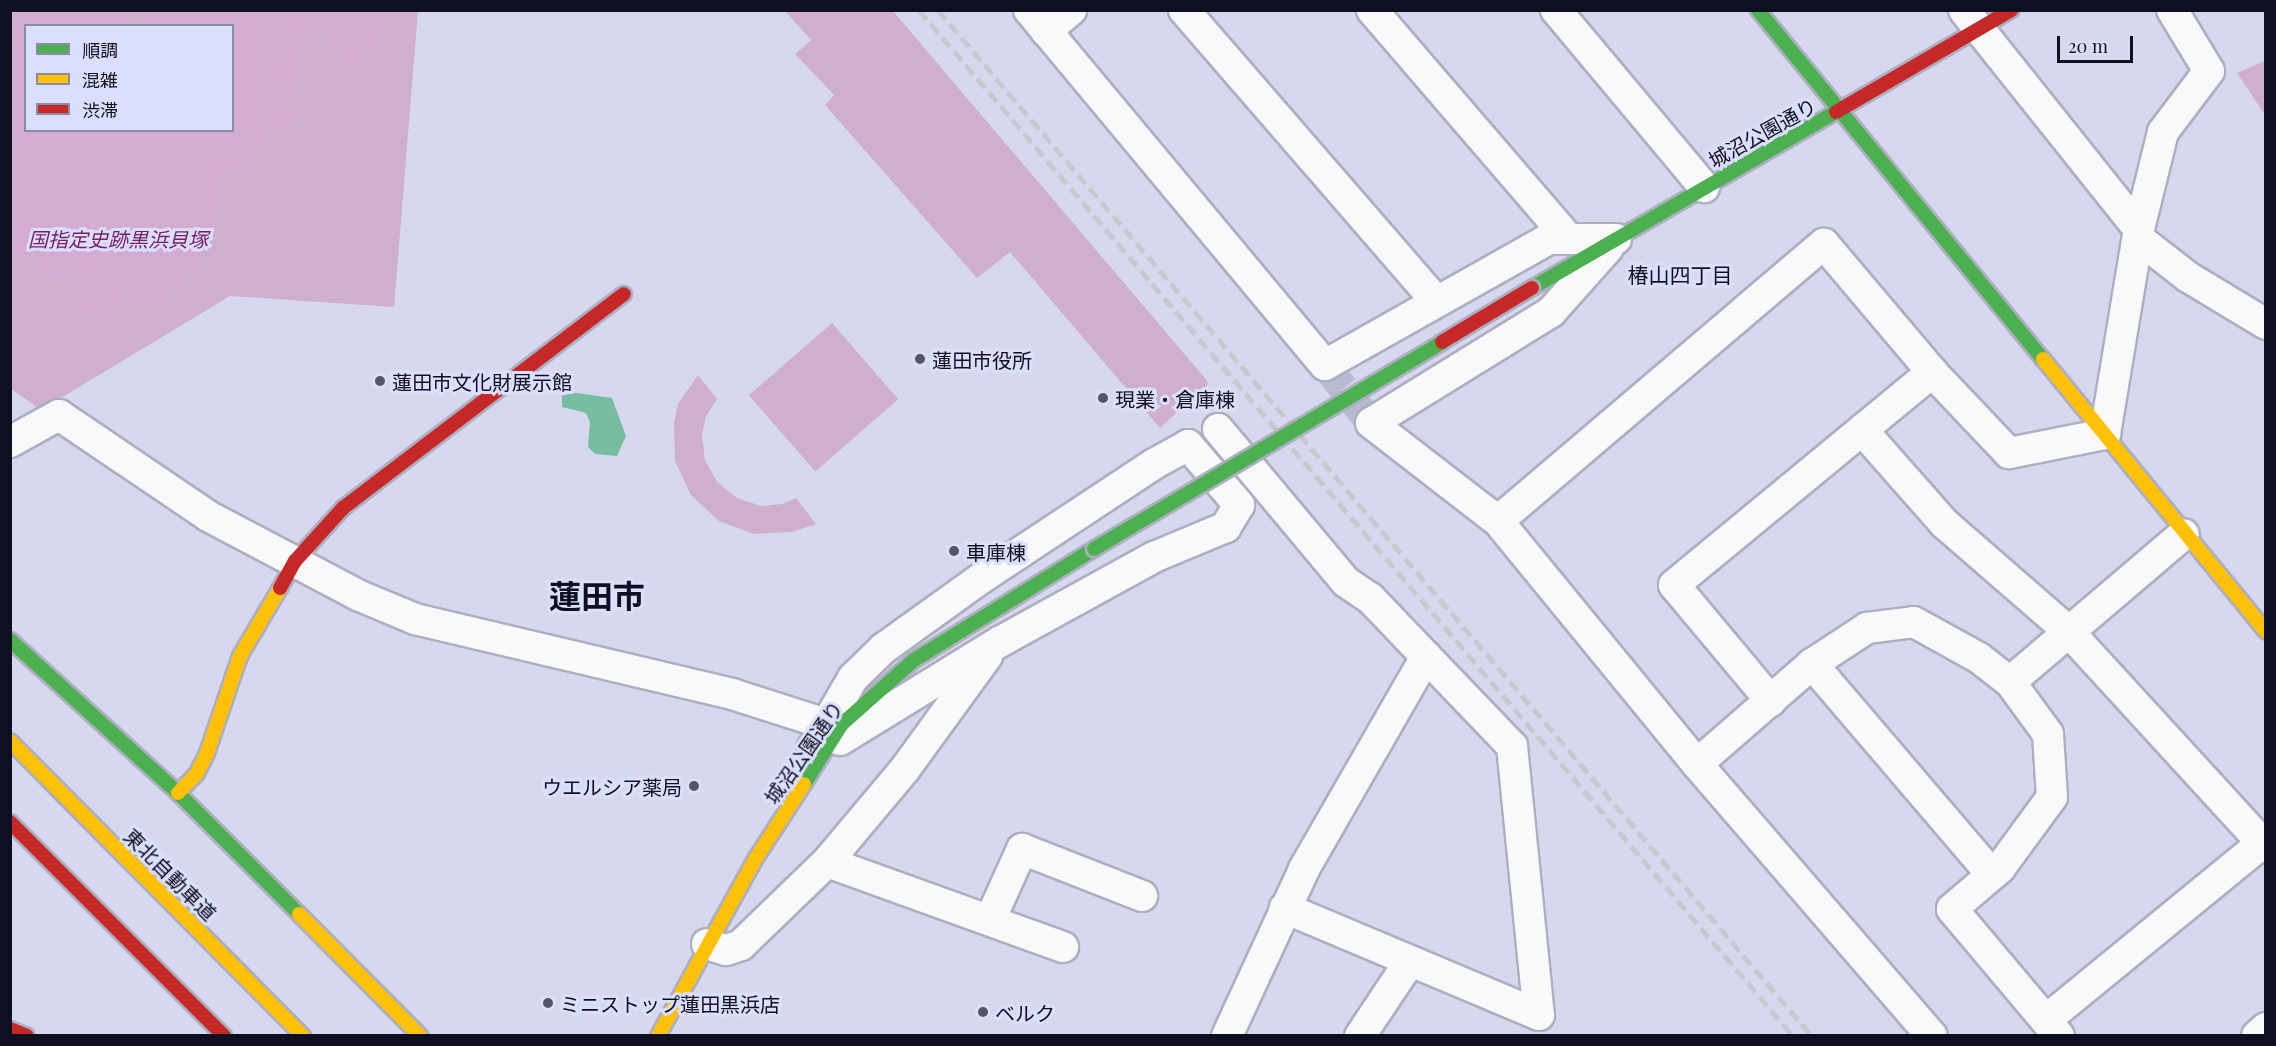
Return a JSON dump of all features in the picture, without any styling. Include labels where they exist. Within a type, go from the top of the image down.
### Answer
[{"type":"main road","points":[[1758,10],[2265,631]]},
{"type":"main road","name":"城沼公園通り","points":[[658,1035],[783,812],[820,754],[870,695],[914,660],[1094,549],[1532,288],[1841,110],[1972,20],[2012,10]]},
{"type":"main road","points":[[178,793],[197,773],[207,753],[240,656],[295,561],[343,508],[624,294]]},
{"type":"main road","points":[[10,640],[178,793],[420,1035]]},
{"type":"main road","name":"東北自動車道","points":[[10,741],[303,1035]]},
{"type":"main road","points":[[10,822],[224,1035]]},
{"type":"main road","points":[[10,1029],[27,1035]]},
{"type":"street","points":[[1071,10],[1038,21],[1325,365],[1549,239],[1616,239]]},
{"type":"street","points":[[1184,10],[1436,301]]},
{"type":"street","points":[[1372,10],[1569,239]]},
{"type":"street","points":[[1556,10],[1704,187]]},
{"type":"street","points":[[1498,521],[1824,244],[1932,372],[2009,453],[2105,434],[2139,234],[2163,132],[2209,71],[2172,10]]},
{"type":"street","points":[[1972,20],[2139,234],[2188,277],[2265,324]]},
{"type":"street","points":[[1616,239],[1551,312],[1371,423],[1498,521],[1697,764],[1932,1035]]},
{"type":"street","points":[[1771,701],[1674,585],[1932,372]]},
{"type":"street","points":[[10,442],[59,415],[208,516],[360,597],[415,619],[732,694],[823,723]]},
{"type":"street","points":[[1218,429],[1346,582],[1370,598],[1512,746],[1540,1025]]},
{"type":"street","points":[[1697,764],[1812,664],[1867,628],[1914,622],[1979,658],[2010,682],[2048,734],[2052,797],[1992,875],[1952,909],[2053,1028],[2264,843],[2068,631],[1945,524],[1862,430]]},
{"type":"street","points":[[783,812],[823,723],[853,678],[884,648],[1119,486],[1188,445],[1239,505],[1226,527],[1155,557],[1001,640],[874,716],[820,754]]},
{"type":"street","points":[[2010,682],[2184,534]]},
{"type":"street","points":[[707,944],[726,950],[741,945],[827,862],[905,769],[1001,640]]},
{"type":"street","points":[[1227,1035],[1304,869],[1426,657]]},
{"type":"street","points":[[1812,664],[1992,875]]},
{"type":"street","points":[[990,920],[1022,849],[1142,896]]},
{"type":"street","points":[[827,862],[1063,947]]},
{"type":"street","points":[[1286,908],[1410,961],[1540,1025]]},
{"type":"street","points":[[1360,1035],[1410,961]]},
{"type":"street","points":[[2257,1035],[2265,1028]]},
{"type":"green space","name":"国指定史跡黒浜貝塚","points":[[10,11],[418,11],[394,307],[230,296],[41,410],[11,389]]},
{"type":"green space","points":[[26,11],[122,11],[132,23],[144,24],[157,11],[396,11],[384,18],[376,46],[355,63],[345,63],[344,53],[317,21],[309,24],[307,37],[295,45],[292,69],[301,82],[288,93],[287,105],[293,113],[289,124],[275,130],[267,128],[257,151],[239,168],[222,164],[213,215],[200,244],[200,256],[166,298],[144,306],[125,292],[101,318],[81,308],[76,270],[57,276],[42,272],[41,246],[31,246],[24,255],[11,259],[11,36]]},
{"type":"green space","points":[[785,11],[893,11],[1209,383],[1160,428],[1010,252],[977,278],[825,105],[834,95],[795,54],[811,40]]},
{"type":"green space","points":[[2265,61],[2265,115],[2237,73]]},
{"type":"green space","points":[[832,323],[898,399],[815,471],[749,395]]},
{"type":"green space","points":[[698,375],[717,399],[706,416],[702,435],[705,460],[717,482],[737,498],[761,506],[782,504],[796,498],[816,524],[792,532],[754,534],[719,521],[691,495],[675,461],[674,423],[678,404]]},
{"type":"shaded area","points":[[570,392],[612,398],[626,436],[617,456],[595,454],[588,447],[590,422],[586,413],[562,407],[562,396]]},
{"type":"tunnel","points":[[1325,365],[1371,423]]},
{"type":"railway","points":[[919,10],[1793,1036]]},
{"type":"railway","points":[[938,10],[1812,1036]]},
{"type":"traffic: fast","points":[[1758,10],[2043,359]]},
{"type":"traffic: fast","points":[[1532,288],[1836,112]]},
{"type":"traffic: fast","points":[[1094,549],[1442,342]]},
{"type":"traffic: fast","points":[[804,784],[842,724],[914,660],[1094,549]]},
{"type":"traffic: fast","points":[[10,640],[178,793],[299,914]]},
{"type":"traffic: slow","points":[[2043,359],[2266,631]]},
{"type":"traffic: slow","points":[[178,793],[197,773],[207,753],[240,656],[280,588]]},
{"type":"traffic: slow","points":[[10,741],[303,1036]]},
{"type":"traffic: slow","points":[[658,1036],[756,858],[804,784]]},
{"type":"traffic: slow","points":[[299,914],[420,1036]]},
{"type":"traffic: jam","points":[[1836,112],[2011,10]]},
{"type":"traffic: jam","points":[[1442,342],[1532,288]]},
{"type":"traffic: jam","points":[[280,588],[295,561],[343,508],[624,294]]},
{"type":"traffic: jam","points":[[10,822],[224,1036]]},
{"type":"traffic: jam","points":[[10,1029],[27,1036]]},
{"type":"place","name":"蓮田市役所","points":[[920,359]]},
{"type":"place","name":"蓮田市文化財展示館","points":[[380,381]]},
{"type":"place","name":"現業・倉庫棟","points":[[1103,398]]},
{"type":"place","name":"車庫棟","points":[[954,551]]},
{"type":"place","name":"ウエルシア薬局","points":[[694,786]]},
{"type":"place","name":"ミニストップ蓮田黒浜店","points":[[548,1003]]},
{"type":"place","name":"ベルク","points":[[983,1012]]},
{"type":"district","name":"椿山四丁目","points":[[1680,274]]},
{"type":"district","name":"蓮田市","points":[[597,595]]}]
